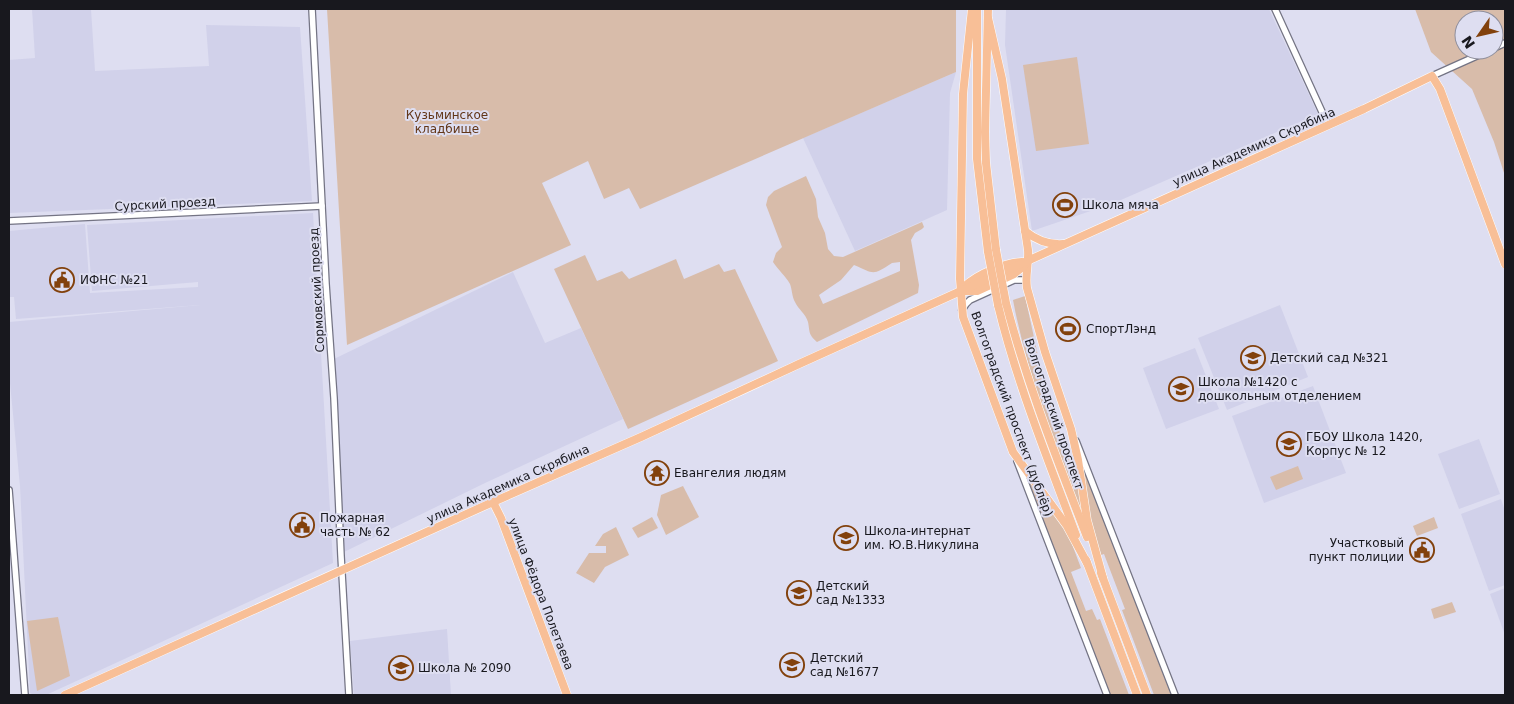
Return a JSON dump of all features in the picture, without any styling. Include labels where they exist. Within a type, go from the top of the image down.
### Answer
[{"type":"main road","name":"Волгоградский проспект (дублёр)","points":[[972,9],[963,94],[960,292],[963,317],[1013,452]]},
{"type":"main road","name":"Волгоградский проспект","points":[[977,9],[977,159],[988,252],[1002,304],[1037,405],[1147,695]]},
{"type":"main road","name":"Волгоградский проспект","points":[[988,9],[986,148],[1002,304],[1011,355],[1025,400],[1137,695]]},
{"type":"main road","points":[[988,18],[1002,79],[1026,231],[1029,261],[1026,280],[1038,330],[1071,429],[1087,520],[1102,578]]},
{"type":"main road","name":"улица Академика Скрябина","points":[[960,292],[977,291],[1014,274],[1029,261],[1432,76]]},
{"type":"main road","points":[[1432,76],[1440,89],[1505,264]]},
{"type":"main road","points":[[1026,231],[1035,238],[1046,242],[1068,243]]},
{"type":"main road","name":"улица Академика Скрябина","points":[[66,695],[493,502],[558,475],[960,292],[973,279],[1011,262],[1029,261]]},
{"type":"main road","points":[[1013,452],[1067,526],[1087,563]]},
{"type":"main road","name":"улица Фёдора Полетаева","points":[[493,502],[501,518],[567,695]]},
{"type":"street","name":"Сормовский проезд","points":[[312,9],[349,695]]},
{"type":"street","points":[[1275,9],[1328,125]]},
{"type":"street","points":[[1432,76],[1468,60]]},
{"type":"street","name":"Сурский проезд","points":[[9,221],[322,206]]},
{"type":"street","points":[[962,311],[970,300],[1014,280],[1026,280]]},
{"type":"street","points":[[1071,429],[1175,695]]},
{"type":"street","name":"Волгоградский проспект (дублёр)","points":[[1013,452],[1107,695]]},
{"type":"street","points":[[9,490],[25,695]]},
{"type":"shaded area","points":[[32,9],[91,9],[95,71],[209,66],[206,25],[300,27],[312,201],[9,213],[9,60],[35,58]]},
{"type":"shaded area","points":[[1006,9],[1269,9],[1318,114],[1114,203],[1032,231],[1005,45]]},
{"type":"shaded area","points":[[956,72],[950,93],[947,210],[855,251],[803,138]]},
{"type":"shaded area","points":[[313,213],[333,563],[46,695],[30,693],[20,486],[9,373],[9,322],[200,305],[16,319],[14,297],[9,297],[9,231],[85,224],[90,293],[198,287],[198,282],[92,291],[87,225]]},
{"type":"shaded area","points":[[513,272],[545,343],[581,328],[623,419],[485,483],[344,552],[334,359]]},
{"type":"shaded area","name":"Детский сад №321","points":[[1280,305],[1308,377],[1227,410],[1198,338]]},
{"type":"shaded area","name":"Школа №1420 с дошкольным отделением","points":[[1195,348],[1219,409],[1166,429],[1143,368]]},
{"type":"shaded area","name":"ГБОУ Школа 1420, Корпус № 12","points":[[1313,386],[1346,473],[1264,503],[1232,416]]},
{"type":"shaded area","points":[[1479,439],[1500,494],[1459,509],[1438,454]]},
{"type":"shaded area","points":[[1501,499],[1505,511],[1505,585],[1489,591],[1461,514]]},
{"type":"shaded area","points":[[1505,588],[1505,635],[1490,594]]},
{"type":"shaded area","name":"Школа № 2090","points":[[447,629],[451,695],[354,695],[350,641]]},
{"type":"green space","name":"Кузьминское кладбище","points":[[327,9],[956,9],[956,72],[640,209],[629,188],[604,199],[588,161],[542,183],[571,245],[347,345]]},
{"type":"green space","points":[[1415,9],[1505,9],[1505,176],[1494,142],[1472,89],[1431,52]]},
{"type":"green space","points":[[1077,57],[1089,144],[1036,151],[1023,65]]},
{"type":"green space","points":[[806,176],[816,199],[818,217],[825,233],[828,249],[834,256],[843,257],[922,222],[924,227],[915,233],[911,240],[919,285],[918,293],[817,342],[809,331],[806,316],[794,300],[790,284],[773,262],[776,253],[782,247],[766,205],[768,197],[774,191]],"holes":[[[900,262],[900,271],[823,304],[819,295],[841,280],[854,265],[870,272],[877,272],[892,263]]]},
{"type":"green space","points":[[585,255],[597,281],[622,271],[629,279],[676,259],[684,279],[719,264],[724,272],[735,269],[778,361],[628,429],[554,269]]},
{"type":"green space","points":[[1025,296],[1041,373],[1068,458],[1075,463],[1082,517],[1034,383],[1019,328],[1013,300]]},
{"type":"green space","points":[[1081,460],[1171,695],[1154,695],[1122,610],[1125,609],[1104,554],[1101,555],[1091,528]]},
{"type":"green space","points":[[1298,466],[1303,479],[1276,490],[1270,477]]},
{"type":"green space","points":[[1031,480],[1067,531],[1081,568],[1071,572],[1086,611],[1092,609],[1097,620],[1100,619],[1129,695],[1109,695],[1028,483]]},
{"type":"green space","points":[[683,486],[699,517],[666,535],[657,515],[661,495]]},
{"type":"green space","points":[[652,517],[658,528],[638,538],[632,528]]},
{"type":"green space","points":[[1434,517],[1438,528],[1417,536],[1413,526]]},
{"type":"green space","points":[[616,527],[629,555],[605,567],[594,583],[576,573],[589,553],[606,553],[606,546],[595,546],[603,534]]},
{"type":"green space","points":[[1452,602],[1456,612],[1434,619],[1431,609]]},
{"type":"green space","points":[[58,617],[70,676],[37,691],[27,621]]},
{"type":"place","name":"Школа мяча","points":[[1065,205]]},
{"type":"place","name":"ИФНС №21","points":[[62,280]]},
{"type":"place","name":"СпортЛэнд","points":[[1068,329]]},
{"type":"place","name":"Детский сад №321","points":[[1253,358]]},
{"type":"place","name":"Школа №1420 с дошкольным отделением","points":[[1181,389]]},
{"type":"place","name":"ГБОУ Школа 1420, Корпус № 12","points":[[1289,444]]},
{"type":"place","name":"Евангелия людям","points":[[657,473]]},
{"type":"place","name":"Пожарная часть № 62","points":[[302,525]]},
{"type":"place","name":"Школа-интернат им. Ю.В.Никулина","points":[[846,538]]},
{"type":"place","name":"Участковый пункт полиции","points":[[1422,550]]},
{"type":"place","name":"Детский сад №1333","points":[[799,593]]},
{"type":"place","name":"Детский сад №1677","points":[[792,665]]},
{"type":"place","name":"Школа № 2090","points":[[401,668]]}]
